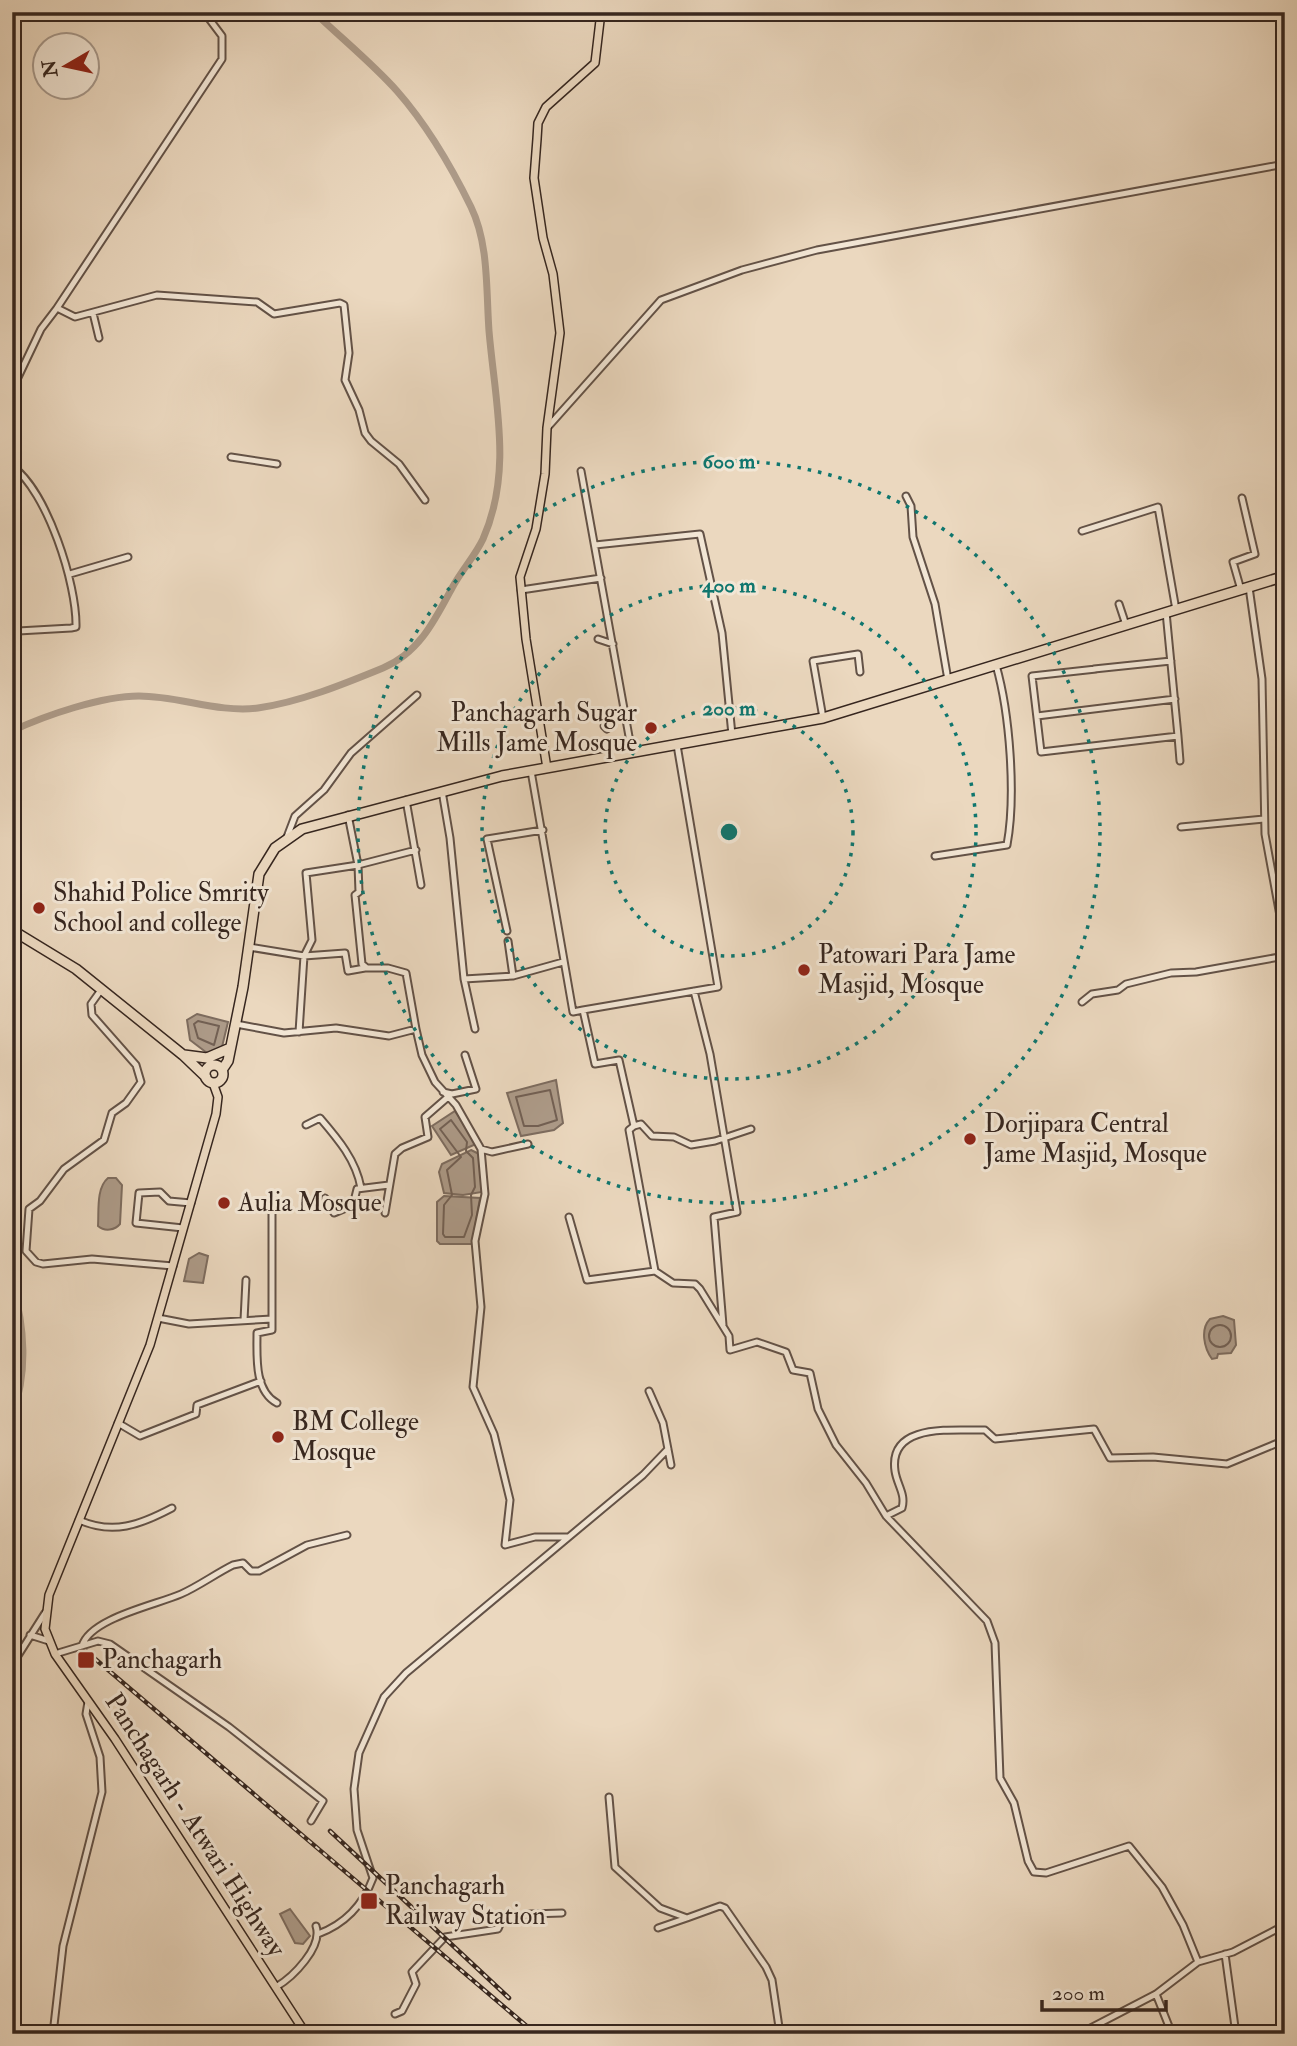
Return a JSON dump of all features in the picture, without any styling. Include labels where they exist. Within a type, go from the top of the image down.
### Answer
[{"type":"highway","points":[[213,1080],[224,1068],[225,1050],[236,1024],[259,874],[270,854],[287,837],[302,829],[442,790],[531,771],[823,718],[1285,576]]},
{"type":"highway","points":[[12,930],[66,962],[213,1080]]},
{"type":"highway","points":[[183,1055],[206,1058],[225,1050]]},
{"type":"highway","points":[[198,1068],[215,1065],[224,1068]]},
{"type":"highway","points":[[208,1067],[213,1080]]},
{"type":"main road","points":[[547,768],[520,569],[536,529],[545,474],[547,428],[560,333],[553,274],[543,238],[534,178],[538,123],[546,107],[595,63],[601,12]]},
{"type":"main road","name":"Panchagarh - Atwari Highway","points":[[213,1080],[218,1104],[158,1318],[45,1613],[49,1641],[55,1654],[306,2034]]},
{"type":"street","points":[[12,390],[41,329],[222,59],[222,36],[204,12]]},
{"type":"street","points":[[547,428],[661,300],[741,270],[817,250],[1285,164]]},
{"type":"street","points":[[57,308],[75,317],[157,295],[257,302],[274,314],[340,303],[344,305],[349,353],[345,380],[359,410],[365,433],[371,442],[399,464],[425,500]]},
{"type":"street","points":[[93,313],[99,338]]},
{"type":"street","points":[[231,457],[276,464]]},
{"type":"street","points":[[12,466],[27,477],[37,495],[70,574],[76,626],[18,631]]},
{"type":"street","points":[[581,471],[632,753]]},
{"type":"street","points":[[906,496],[911,506],[913,537],[935,604],[948,681]]},
{"type":"street","points":[[1242,498],[1255,554],[1233,562],[1245,589],[1262,679],[1264,819],[1273,893],[1279,896],[1285,943]]},
{"type":"street","points":[[1283,506],[1285,530]]},
{"type":"street","points":[[1082,531],[1158,507],[1176,610]]},
{"type":"street","points":[[595,545],[700,534],[722,633],[732,735]]},
{"type":"street","points":[[70,574],[128,556]]},
{"type":"street","points":[[521,590],[601,578]]},
{"type":"street","points":[[1119,604],[1126,625]]},
{"type":"street","points":[[1166,612],[1180,761]]},
{"type":"street","points":[[598,639],[613,644]]},
{"type":"street","points":[[823,718],[813,661],[858,654],[860,672]]},
{"type":"street","points":[[1171,661],[1032,676],[1041,751],[1178,736]]},
{"type":"street","points":[[935,856],[1007,845],[1010,814],[1006,706],[996,666]]},
{"type":"street","points":[[287,837],[295,816],[324,790],[351,753],[417,695]]},
{"type":"street","points":[[1037,716],[1175,699]]},
{"type":"street","points":[[611,725],[626,723]]},
{"type":"street","points":[[531,771],[573,1012],[694,991],[718,986],[677,745]]},
{"type":"street","points":[[442,790],[450,838],[464,979],[475,1029]]},
{"type":"street","points":[[406,800],[421,885]]},
{"type":"street","points":[[348,815],[358,865],[359,890],[355,895],[362,964],[365,968]]},
{"type":"street","points":[[1181,827],[1264,819]]},
{"type":"street","points":[[507,931],[487,839],[543,830]]},
{"type":"street","points":[[299,1032],[304,956],[312,940],[306,873],[358,865],[416,850]]},
{"type":"street","points":[[508,941],[513,976]]},
{"type":"street","points":[[249,947],[304,956],[342,953],[346,955],[348,971],[388,968],[406,973],[425,1064],[467,1122],[481,1149],[485,1194],[475,1241],[481,1307],[473,1390],[494,1434],[510,1500],[505,1545],[535,1537],[568,1537]]},
{"type":"street","points":[[1082,1002],[1092,994],[1118,990],[1126,984],[1171,973],[1196,972],[1285,956]]},
{"type":"street","points":[[464,979],[513,976],[563,962]]},
{"type":"street","points":[[102,989],[91,1004],[92,1015],[136,1065],[141,1082],[127,1103],[112,1113],[104,1140],[64,1169],[40,1202],[29,1209],[26,1251],[36,1262],[43,1264],[92,1259],[173,1266]]},
{"type":"street","points":[[694,991],[710,1054],[737,1212],[714,1217],[723,1326]]},
{"type":"street","points":[[583,1010],[595,1064],[619,1060],[634,1126]]},
{"type":"street","points":[[236,1024],[279,1032],[336,1028],[389,1036],[416,1029]]},
{"type":"street","points":[[385,1213],[396,1154],[402,1148],[428,1137],[425,1117],[445,1095],[476,1089],[465,1055]]},
{"type":"street","points":[[306,1125],[320,1118],[327,1125],[358,1169],[361,1188]]},
{"type":"street","points":[[655,1271],[629,1130],[640,1124],[652,1136],[674,1137],[691,1144],[751,1129]]},
{"type":"street","points":[[481,1149],[492,1152],[528,1144]]},
{"type":"street","points":[[325,1198],[334,1213],[353,1205],[355,1190],[389,1185]]},
{"type":"street","points":[[183,1228],[136,1223],[139,1193],[160,1192],[169,1200],[191,1203]]},
{"type":"street","points":[[272,1208],[275,1256],[271,1331],[257,1334],[261,1381],[266,1395],[277,1403]]},
{"type":"street","points":[[569,1217],[587,1280],[655,1271],[673,1283],[695,1284],[729,1336],[730,1350],[757,1342],[786,1352],[793,1370],[810,1373],[818,1409],[836,1445],[866,1483],[886,1516],[988,1621],[995,1643],[1000,1778],[1013,1802],[1028,1861],[1034,1872],[1046,1873],[1129,1846],[1162,1887],[1198,1962]]},
{"type":"street","points":[[244,1320],[246,1280]]},
{"type":"street","points":[[158,1318],[190,1324],[272,1319]]},
{"type":"street","points":[[118,1423],[140,1436],[173,1421],[182,1422],[196,1414],[197,1405],[261,1381]]},
{"type":"street","points":[[649,1391],[663,1423],[671,1465]]},
{"type":"street","points":[[886,1516],[902,1508],[904,1499],[895,1472],[895,1455],[900,1444],[923,1433],[985,1430],[995,1439],[1094,1429],[1110,1458],[1153,1457],[1227,1464],[1285,1440]]},
{"type":"street","points":[[318,1934],[350,1917],[367,1894],[373,1878],[357,1830],[354,1789],[359,1753],[384,1697],[406,1673],[643,1475],[668,1449]]},
{"type":"street","points":[[79,1520],[98,1528],[122,1528],[172,1508]]},
{"type":"street","points":[[82,1646],[85,1640],[114,1618],[177,1596],[233,1565],[243,1563],[256,1572],[307,1545],[347,1535]]},
{"type":"street","points":[[12,1665],[45,1613]]},
{"type":"street","points":[[30,1635],[49,1641]]},
{"type":"street","points":[[55,1654],[101,1641],[110,1644],[229,1727],[323,1801],[311,1821]]},
{"type":"street","points":[[53,2034],[63,1946],[102,1792],[102,1764],[86,1714],[88,1702]]},
{"type":"street","points":[[609,1797],[615,1867],[660,1908],[687,1918]]},
{"type":"street","points":[[658,1928],[720,1906],[725,1908],[772,1980],[780,2034]]},
{"type":"street","points":[[395,2014],[402,2011],[416,1984],[412,1972],[441,1939],[498,1929],[502,1920],[530,1913],[562,1913]]},
{"type":"street","points":[[1079,2034],[1156,1994],[1198,1962],[1225,1954],[1285,1925]]},
{"type":"street","points":[[276,1987],[314,1947],[318,1934],[316,1926]]},
{"type":"street","points":[[1225,1954],[1236,2027],[1240,2034]]},
{"type":"street","points":[[1156,1994],[1172,2034]]},
{"type":"street","points":[[1095,2024],[1098,2034]]},
{"type":"water","points":[[197,1014],[228,1022],[222,1047],[211,1056],[190,1040],[187,1020]]},
{"type":"water","points":[[556,1080],[563,1123],[554,1130],[521,1136],[507,1093]]},
{"type":"water","points":[[455,1111],[476,1144],[451,1155],[432,1126]]},
{"type":"water","points":[[471,1150],[479,1154],[482,1192],[463,1195],[444,1193],[439,1172],[442,1164]]},
{"type":"water","points":[[108,1178],[116,1178],[122,1185],[120,1224],[107,1230],[98,1226],[98,1207],[104,1182]]},
{"type":"water","points":[[444,1196],[480,1198],[472,1244],[440,1244],[437,1241],[437,1202]]},
{"type":"water","points":[[199,1253],[208,1256],[203,1283],[184,1281],[189,1259]]},
{"type":"water","points":[[1223,1316],[1234,1320],[1236,1345],[1231,1353],[1218,1354],[1217,1358],[1212,1359],[1205,1344],[1205,1328],[1210,1319]]},
{"type":"water","points":[[290,1909],[310,1936],[303,1944],[295,1943],[280,1914]]},
{"type":"waterway","points":[[12,731],[57,713],[124,697],[154,697],[228,708],[258,708],[306,697],[383,668],[407,654],[425,634],[483,539],[497,488],[500,436],[489,331],[486,267],[477,221],[447,162],[408,104],[377,70],[314,12]]},
{"type":"waterway","points":[[12,1284],[20,1316],[23,1350],[21,1383],[12,1415]]},
{"type":"railway","points":[[87,1652],[536,2034]]},
{"type":"railway","points":[[330,1831],[509,1998]]},
{"type":"place","name":"Panchagarh Sugar Mills Jame Mosque","points":[[651,728]]},
{"type":"place","name":"Shahid Police Smrity School and college","points":[[39,908]]},
{"type":"place","name":"Patowari Para Jame Masjid, Mosque","points":[[804,970]]},
{"type":"place","name":"Dorjipara Central Jame Masjid, Mosque","points":[[970,1139]]},
{"type":"place","name":"Aulia Mosque","points":[[224,1203]]},
{"type":"place","name":"BM College Mosque","points":[[278,1437]]},
{"type":"place","name":"Panchagarh","points":[[86,1660]]},
{"type":"place","name":"Panchagarh Railway Station","points":[[369,1901]]}]
